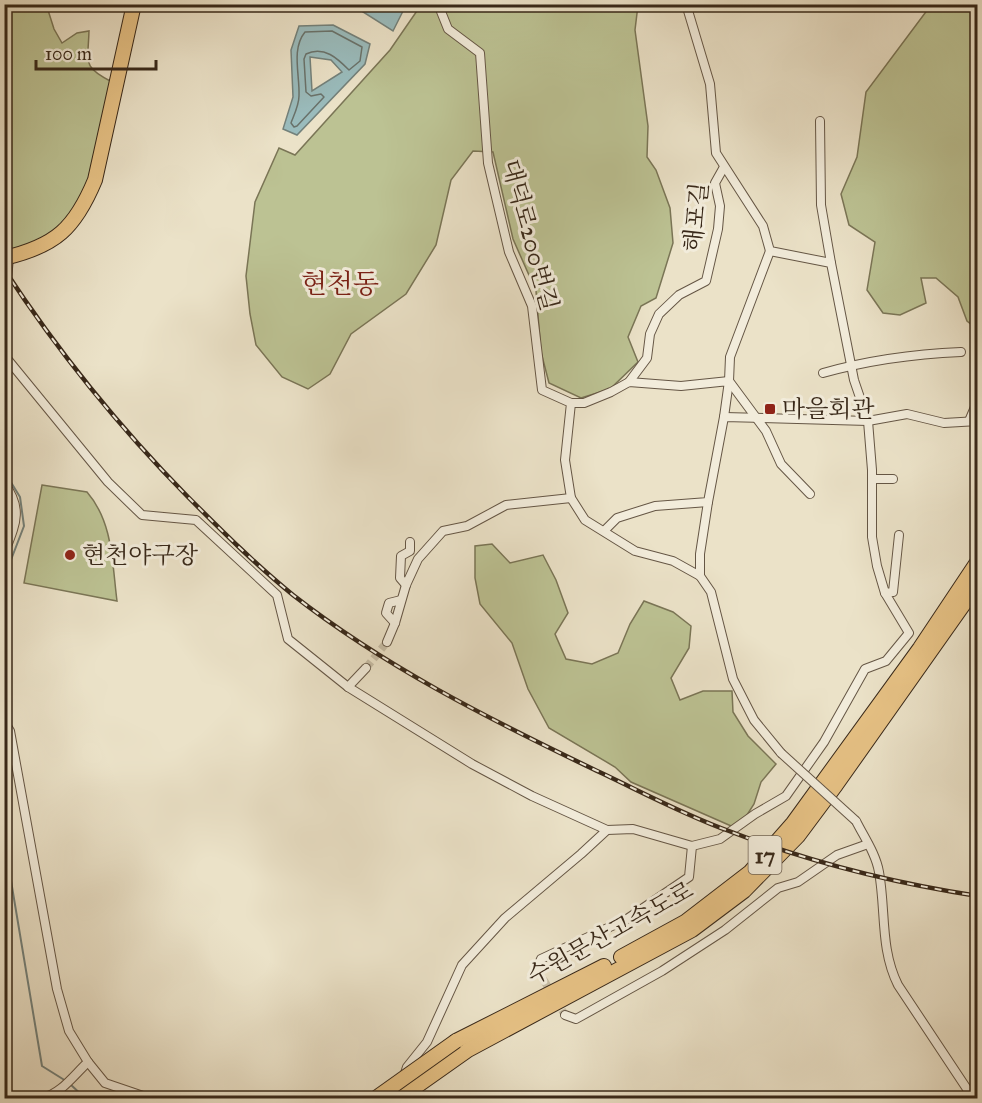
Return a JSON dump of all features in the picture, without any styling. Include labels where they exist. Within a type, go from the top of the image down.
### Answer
[{"type":"highway","points":[[7,257],[24,254],[46,244],[68,228],[84,207],[97,171],[134,4]]},
{"type":"highway","name":"수원문산고속도로","points":[[376,1098],[456,1041],[685,922],[750,872],[800,814],[920,648],[978,561]]},
{"type":"highway","name":"수원문산고속도로","points":[[398,1098],[468,1050],[692,930],[744,891],[798,836],[978,584]]},
{"type":"street","name":"대덕로200번길","points":[[438,4],[448,29],[480,54],[489,163],[509,252],[532,306],[543,390],[572,402]]},
{"type":"street","name":"해포길","points":[[686,4],[710,84],[716,153],[763,226],[770,251]]},
{"type":"street","points":[[4,355],[108,482],[142,515],[196,520],[278,596],[288,639],[348,687],[472,764],[532,796],[607,830],[633,829],[692,846],[720,839],[755,814],[786,796],[824,742],[865,669],[886,661],[909,633],[885,593],[877,566],[872,537],[872,478],[868,421],[854,380],[821,205],[820,121]]},
{"type":"street","name":"해포길","points":[[629,382],[647,358],[650,334],[659,314],[679,295],[706,281],[720,206],[715,183],[724,167]]},
{"type":"street","points":[[700,576],[700,554],[724,417],[730,357],[770,251],[831,263]]},
{"type":"street","points":[[4,312],[7,257]]},
{"type":"street","points":[[823,374],[851,365],[921,354],[962,352]]},
{"type":"street","points":[[729,381],[681,386],[629,382],[584,403],[572,402],[565,460],[571,498],[585,520],[635,551],[673,561],[700,576],[711,592],[733,679],[754,720],[781,753],[856,821],[868,844],[879,871],[884,938],[890,970],[898,986],[973,1098]]},
{"type":"street","points":[[729,381],[766,431],[781,464],[810,494]]},
{"type":"street","points":[[724,417],[868,421],[907,414],[944,423],[973,421],[975,402],[978,400]]},
{"type":"street","points":[[872,478],[892,479]]},
{"type":"street","points":[[4,483],[16,503],[17,520],[4,554]]},
{"type":"street","points":[[387,642],[406,585],[418,559],[443,531],[467,526],[506,505],[571,498]]},
{"type":"street","points":[[604,531],[617,518],[655,507],[708,502]]},
{"type":"street","points":[[885,593],[893,592],[899,535]]},
{"type":"street","points":[[406,585],[400,578],[401,556],[410,551],[410,542]]},
{"type":"street","points":[[348,687],[366,668]]},
{"type":"street","points":[[4,721],[10,731],[57,989],[69,1031],[88,1062],[105,1083],[149,1098]]},
{"type":"street","points":[[398,1098],[407,1067],[427,1042],[462,966],[505,918],[607,830]]},
{"type":"street","points":[[565,1016],[576,1019],[662,971],[725,930],[778,888],[798,882],[837,855],[868,844]]},
{"type":"street","points":[[537,969],[541,959],[627,919],[689,877],[692,846]]},
{"type":"street","points":[[47,1098],[61,1089],[88,1062]]},
{"type":"green space","points":[[4,5],[52,5],[47,7],[54,29],[62,43],[77,33],[89,31],[88,57],[91,68],[112,82],[84,196],[75,211],[42,243],[4,254]]},
{"type":"green space","points":[[421,5],[638,5],[635,30],[648,126],[647,157],[656,170],[670,208],[673,243],[656,298],[641,306],[628,337],[638,362],[610,389],[581,398],[549,383],[541,352],[536,291],[513,239],[493,152],[473,151],[451,180],[436,245],[406,294],[351,334],[330,374],[308,389],[282,377],[256,345],[246,276],[255,202],[279,148],[295,155],[390,50]]},
{"type":"green space","points":[[931,5],[977,5],[977,329],[967,321],[958,297],[936,278],[921,278],[926,303],[900,315],[883,313],[867,290],[875,242],[849,225],[841,194],[857,157],[866,92]]},
{"type":"green space","name":"현천야구장","points":[[42,485],[87,492],[96,504],[107,529],[117,601],[24,583]]},
{"type":"green space","points":[[492,544],[510,563],[543,555],[556,580],[568,613],[555,634],[566,659],[592,664],[618,653],[630,624],[644,601],[673,612],[691,626],[689,648],[671,678],[680,700],[703,691],[732,691],[733,712],[748,736],[776,764],[761,782],[754,804],[738,829],[631,782],[615,767],[549,728],[528,689],[512,643],[480,604],[475,578],[475,546]]},
{"type":"water","points":[[352,5],[406,5],[393,31]]},
{"type":"water","points":[[333,25],[370,44],[365,64],[297,135],[283,129],[293,97],[291,50],[299,26]],"holes":[[[310,57],[331,60],[342,72],[312,91]]]},
{"type":"waterway","points":[[4,471],[20,497],[24,526],[4,578]]},
{"type":"waterway","points":[[4,839],[42,1066],[66,1081]]},
{"type":"waterway","points":[[70,1084],[85,1098]]},
{"type":"tunnel","points":[[366,668],[387,642]]},
{"type":"tunnel","points":[[537,969],[565,1015]]},
{"type":"railway","points":[[4,269],[90,388],[162,470],[226,535],[279,584],[364,645],[476,711],[712,824],[821,862],[914,885],[978,896]]},
{"type":"place","name":"마을회관","points":[[770,409]]},
{"type":"place","name":"현천야구장","points":[[70,555]]},
{"type":"district","name":"현천동","points":[[340,283]]}]
